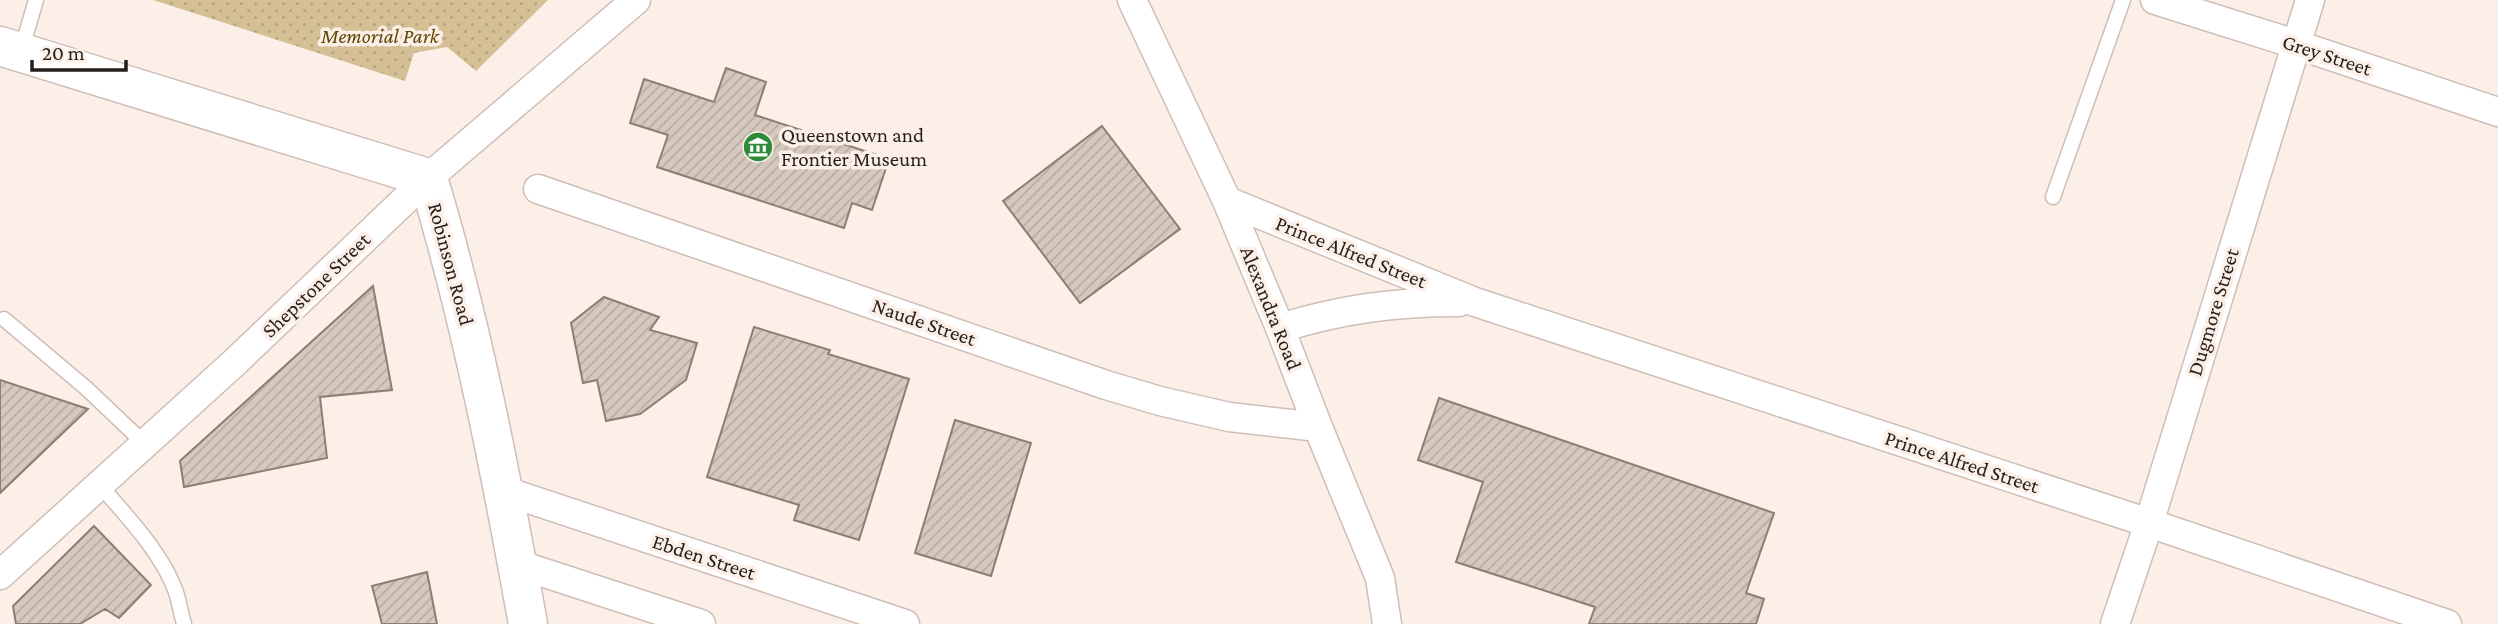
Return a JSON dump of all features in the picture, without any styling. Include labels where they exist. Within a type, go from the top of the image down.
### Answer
[{"type":"street","name":"Shepstone Street","points":[[0,575],[234,363],[428,178],[636,0]]},
{"type":"street","name":"Alexandra Road","points":[[1132,0],[1227,201],[1280,328],[1380,578],[1387,624]]},
{"type":"street","name":"Grey Street","points":[[2155,0],[2498,112]]},
{"type":"street","name":"Dugmore Street","points":[[2115,624],[2149,523],[2310,0]]},
{"type":"street","name":"Robinson Road","points":[[11,49],[428,178],[468,323],[528,624]]},
{"type":"street","name":"Naude Street","points":[[538,189],[1107,385],[1229,417],[1318,427]]},
{"type":"street","name":"Prince Alfred Street","points":[[1227,201],[1475,302],[2149,523],[2447,624]]},
{"type":"street","name":"Prince Alfred Street","points":[[1280,328],[1362,307],[1421,302],[1475,302]]},
{"type":"street","name":"Ebden Street","points":[[502,490],[905,624]]},
{"type":"street","points":[[517,564],[701,624]]},
{"type":"lane","points":[[11,49],[36,0]]},
{"type":"lane","points":[[2053,197],[2123,0]]},
{"type":"lane","points":[[4,319],[86,388],[145,444]]},
{"type":"lane","points":[[99,484],[162,562],[176,591],[183,623]]},
{"type":"green space","name":"Memorial Park","points":[[153,0],[548,0],[476,71],[447,47],[414,53],[405,81]]},
{"type":"building","name":"Queenstown and Frontier Museum","points":[[726,68],[766,82],[755,115],[889,159],[872,210],[852,203],[844,228],[657,167],[668,135],[630,123],[644,79],[714,102]]},
{"type":"building","points":[[1102,126],[1180,229],[1080,303],[1003,201]]},
{"type":"building","points":[[373,286],[392,390],[320,397],[327,458],[184,487],[180,461]]},
{"type":"building","points":[[604,297],[659,317],[650,330],[697,343],[686,380],[640,414],[606,421],[597,380],[583,383],[571,323]]},
{"type":"building","points":[[754,327],[830,350],[828,354],[909,379],[859,540],[794,520],[799,505],[707,477]]},
{"type":"building","points":[[0,380],[88,409],[0,493]]},
{"type":"building","points":[[1439,398],[1774,513],[1746,593],[1764,599],[1756,624],[1589,624],[1595,607],[1456,562],[1483,482],[1418,460]]},
{"type":"building","points":[[955,420],[1031,443],[991,576],[915,553]]},
{"type":"building","points":[[94,526],[151,585],[119,618],[105,609],[80,624],[16,624],[13,606]]},
{"type":"building","points":[[427,572],[437,624],[382,624],[372,586]]},
{"type":"place","name":"Queenstown and Frontier Museum","points":[[758,147]]}]
